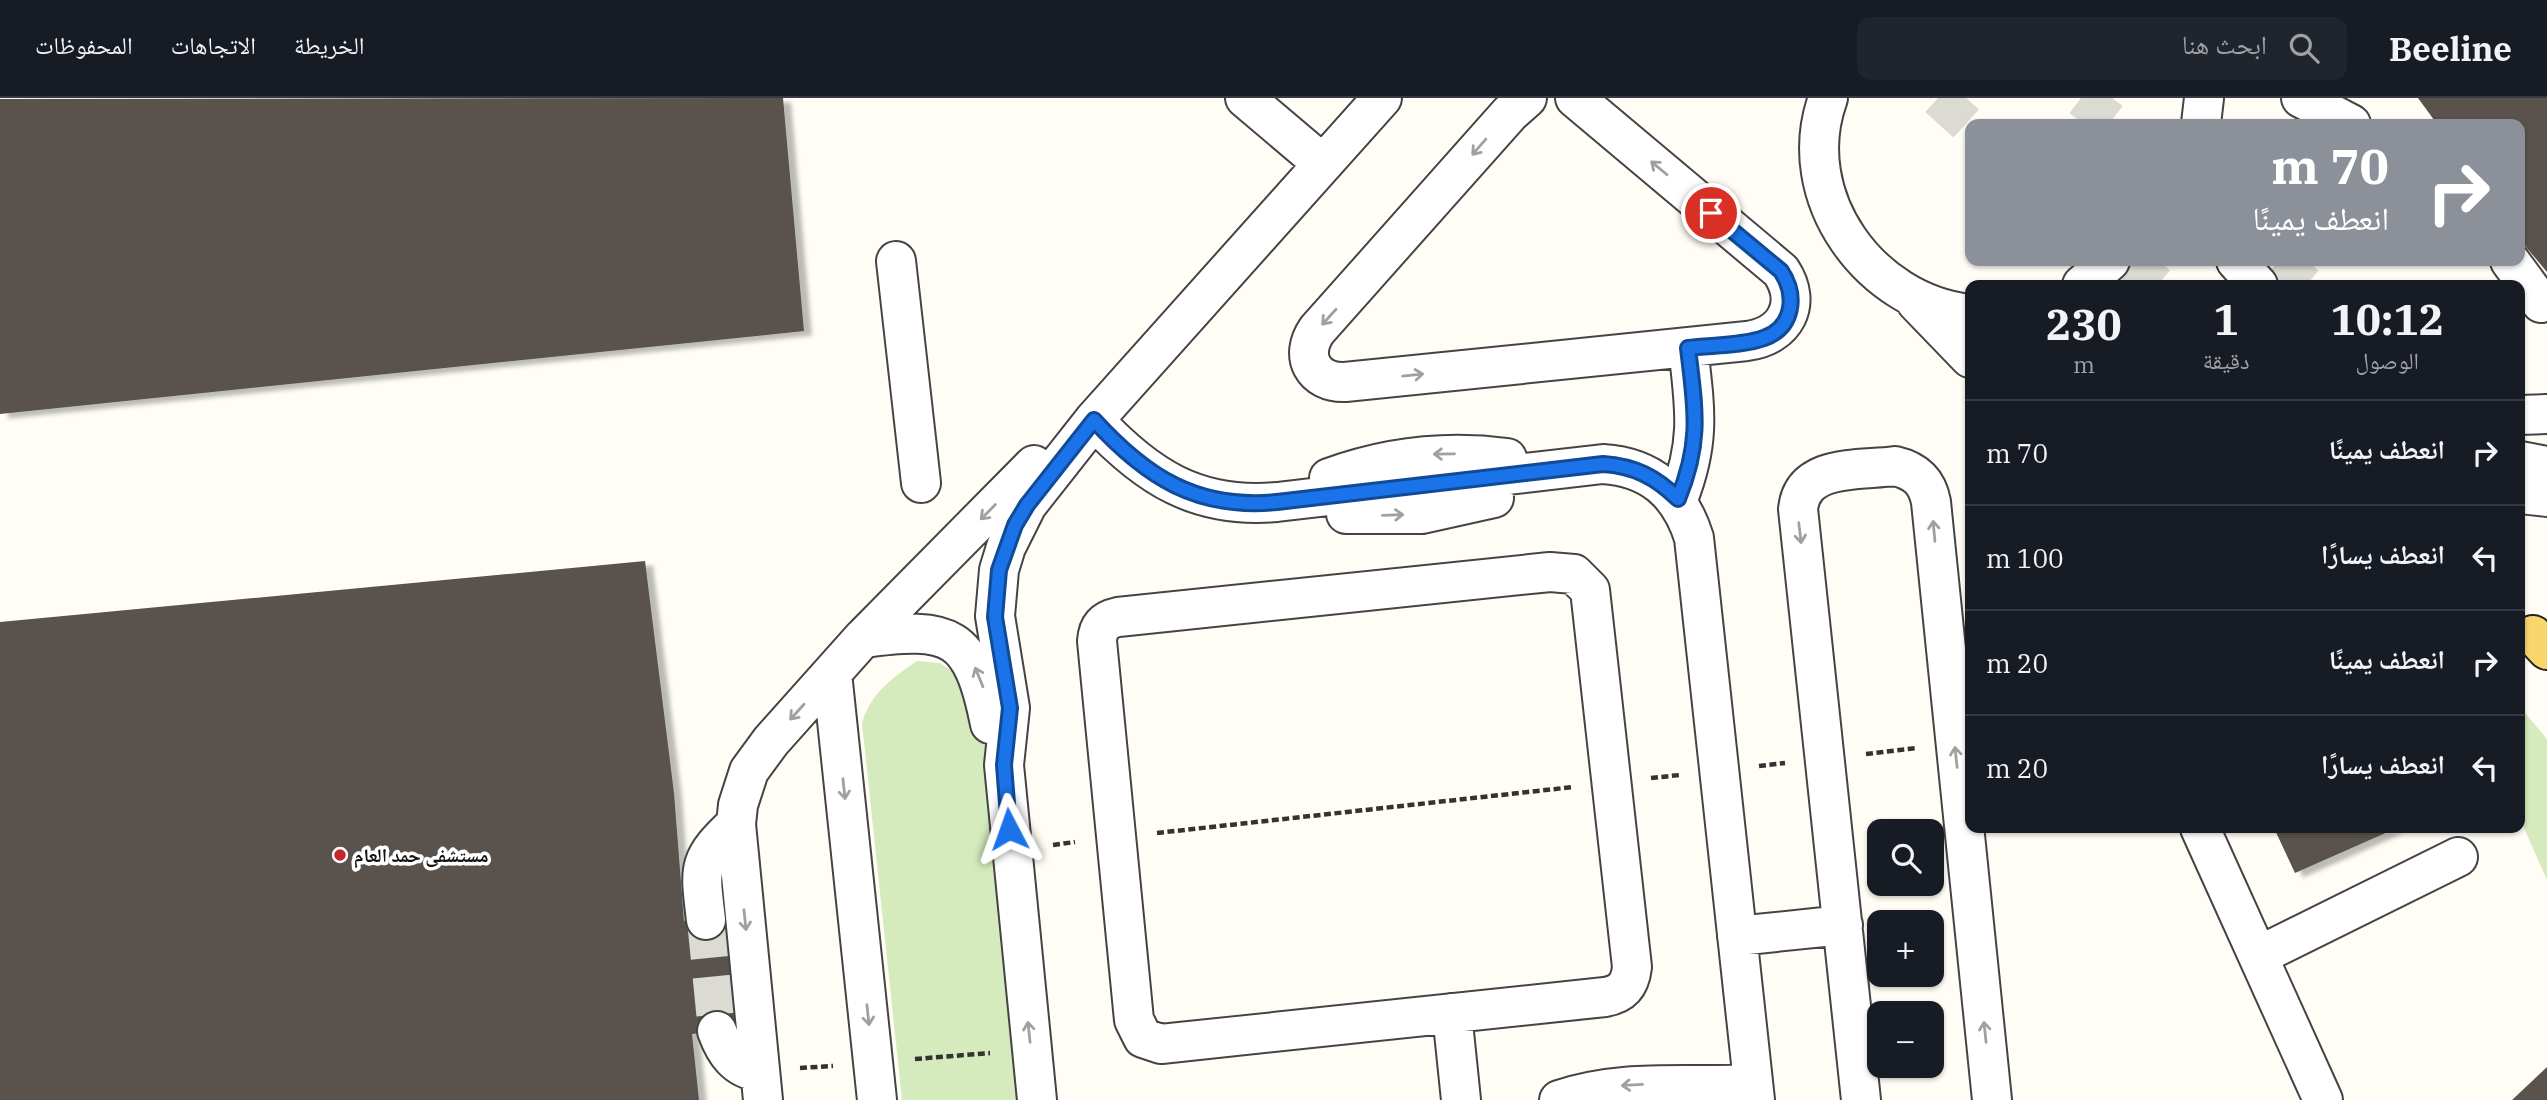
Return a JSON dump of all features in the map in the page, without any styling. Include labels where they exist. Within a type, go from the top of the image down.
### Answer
[{"type":"street","points":[[1245,98],[1331,155]]},
{"type":"street","points":[[1284,98],[1331,155]]},
{"type":"street","points":[[1037,1100],[1010,850],[1004,765],[1010,708],[995,617],[999,570],[1015,525],[1027,505],[1094,420],[1382,98]]},
{"type":"street","points":[[1527,98],[1510,113],[1317,330],[1310,341],[1308,355],[1311,367],[1320,377],[1332,383],[1345,382],[1676,349],[1762,339],[1775,332],[1790,310],[1789,283],[1781,271],[1575,98]]},
{"type":"street","points":[[2202,119],[2204,98]]},
{"type":"street","points":[[2301,98],[2341,119]]},
{"type":"street","points":[[1824,101],[1820,134],[1821,161],[1834,215],[1864,262],[1885,281],[1909,296],[1932,306],[1965,313]]},
{"type":"street","points":[[896,261],[921,483]]},
{"type":"street","points":[[2240,266],[2253,280]]},
{"type":"street","points":[[2525,281],[2541,303]]},
{"type":"street","points":[[1909,296],[1965,353]]},
{"type":"street","points":[[1559,1100],[1623,1085],[1662,1083],[1684,1094],[1754,1092],[1694,538],[1667,490],[1664,461],[1676,349]]},
{"type":"street","points":[[2525,415],[2547,414]]},
{"type":"street","points":[[1094,420],[1127,454],[1172,484],[1223,502],[1277,502],[1603,464],[1622,465],[1667,490]]},
{"type":"street","points":[[762,1086],[736,824],[742,788],[754,764],[863,638],[1052,447],[1094,420]]},
{"type":"street","points":[[2525,462],[2547,466]]},
{"type":"street","points":[[1861,1100],[1798,509],[1799,498],[1811,480],[1832,473],[1895,466],[1916,474],[1929,491],[1992,1100]]},
{"type":"street","points":[[2525,494],[2547,496]]},
{"type":"street","points":[[2525,508],[2547,510]]},
{"type":"street","points":[[1550,572],[1574,574],[1590,590],[1612,782],[1632,967],[1628,985],[1614,996],[1151,1043],[1143,1038],[1134,1020],[1097,641],[1101,626],[1108,619],[1550,572]]},
{"type":"street","points":[[863,638],[922,633],[953,643],[965,653],[981,682],[992,732],[1004,765]]},
{"type":"street","points":[[832,673],[877,1100]]},
{"type":"street","points":[[706,920],[701,871],[703,862],[711,847],[736,824]]},
{"type":"street","points":[[2202,833],[2323,1100]]},
{"type":"street","points":[[2258,956],[2458,857]]},
{"type":"street","points":[[1736,925],[1842,914]]},
{"type":"street","points":[[1452,1013],[1461,1100]]},
{"type":"street","points":[[717,1031],[726,1054],[762,1086]]},
{"type":"path","points":[[1010,850],[1954,744]]},
{"type":"green space","points":[[917,661],[940,663],[980,690],[992,775],[1023,1100],[902,1100],[862,723],[876,695]]},
{"type":"green space","points":[[2525,713],[2547,739],[2547,880],[2525,830]]},
{"type":"building","points":[[783,98],[804,331],[0,414],[0,99]]},
{"type":"building","points":[[2418,98],[2547,98],[2547,272],[2525,246],[2525,119],[2433,119]]},
{"type":"building","name":"مستشفى حمد العام","points":[[645,561],[674,793],[684,921],[738,916],[749,1028],[692,1034],[699,1100],[0,1100],[0,622]]},
{"type":"building","points":[[2276,833],[2386,833],[2295,873]]},
{"type":"building","points":[[2547,1067],[2547,1100],[2512,1100]]},
{"type":"tunnel","points":[[1938,98],[1965,122]]},
{"type":"tunnel","points":[[2081,98],[2108,119]]},
{"type":"tunnel","points":[[2135,266],[2152,280]]},
{"type":"tunnel","points":[[2285,266],[2300,280]]},
{"type":"tunnel","points":[[706,920],[717,1031]]},
{"type":"place","name":"مستشفى حمد العام","points":[[340,855]]},
{"type":"route","points":[[1009,829],[1004,765],[1010,727],[1009,688],[995,617],[999,570],[1015,525],[1027,505],[1094,420],[1148,471],[1197,495],[1223,502],[1277,502],[1603,464],[1622,465],[1640,471],[1657,480],[1678,499],[1694,451],[1696,426],[1688,348],[1762,339],[1784,323],[1792,296],[1789,283],[1781,271],[1711,213]]}]
